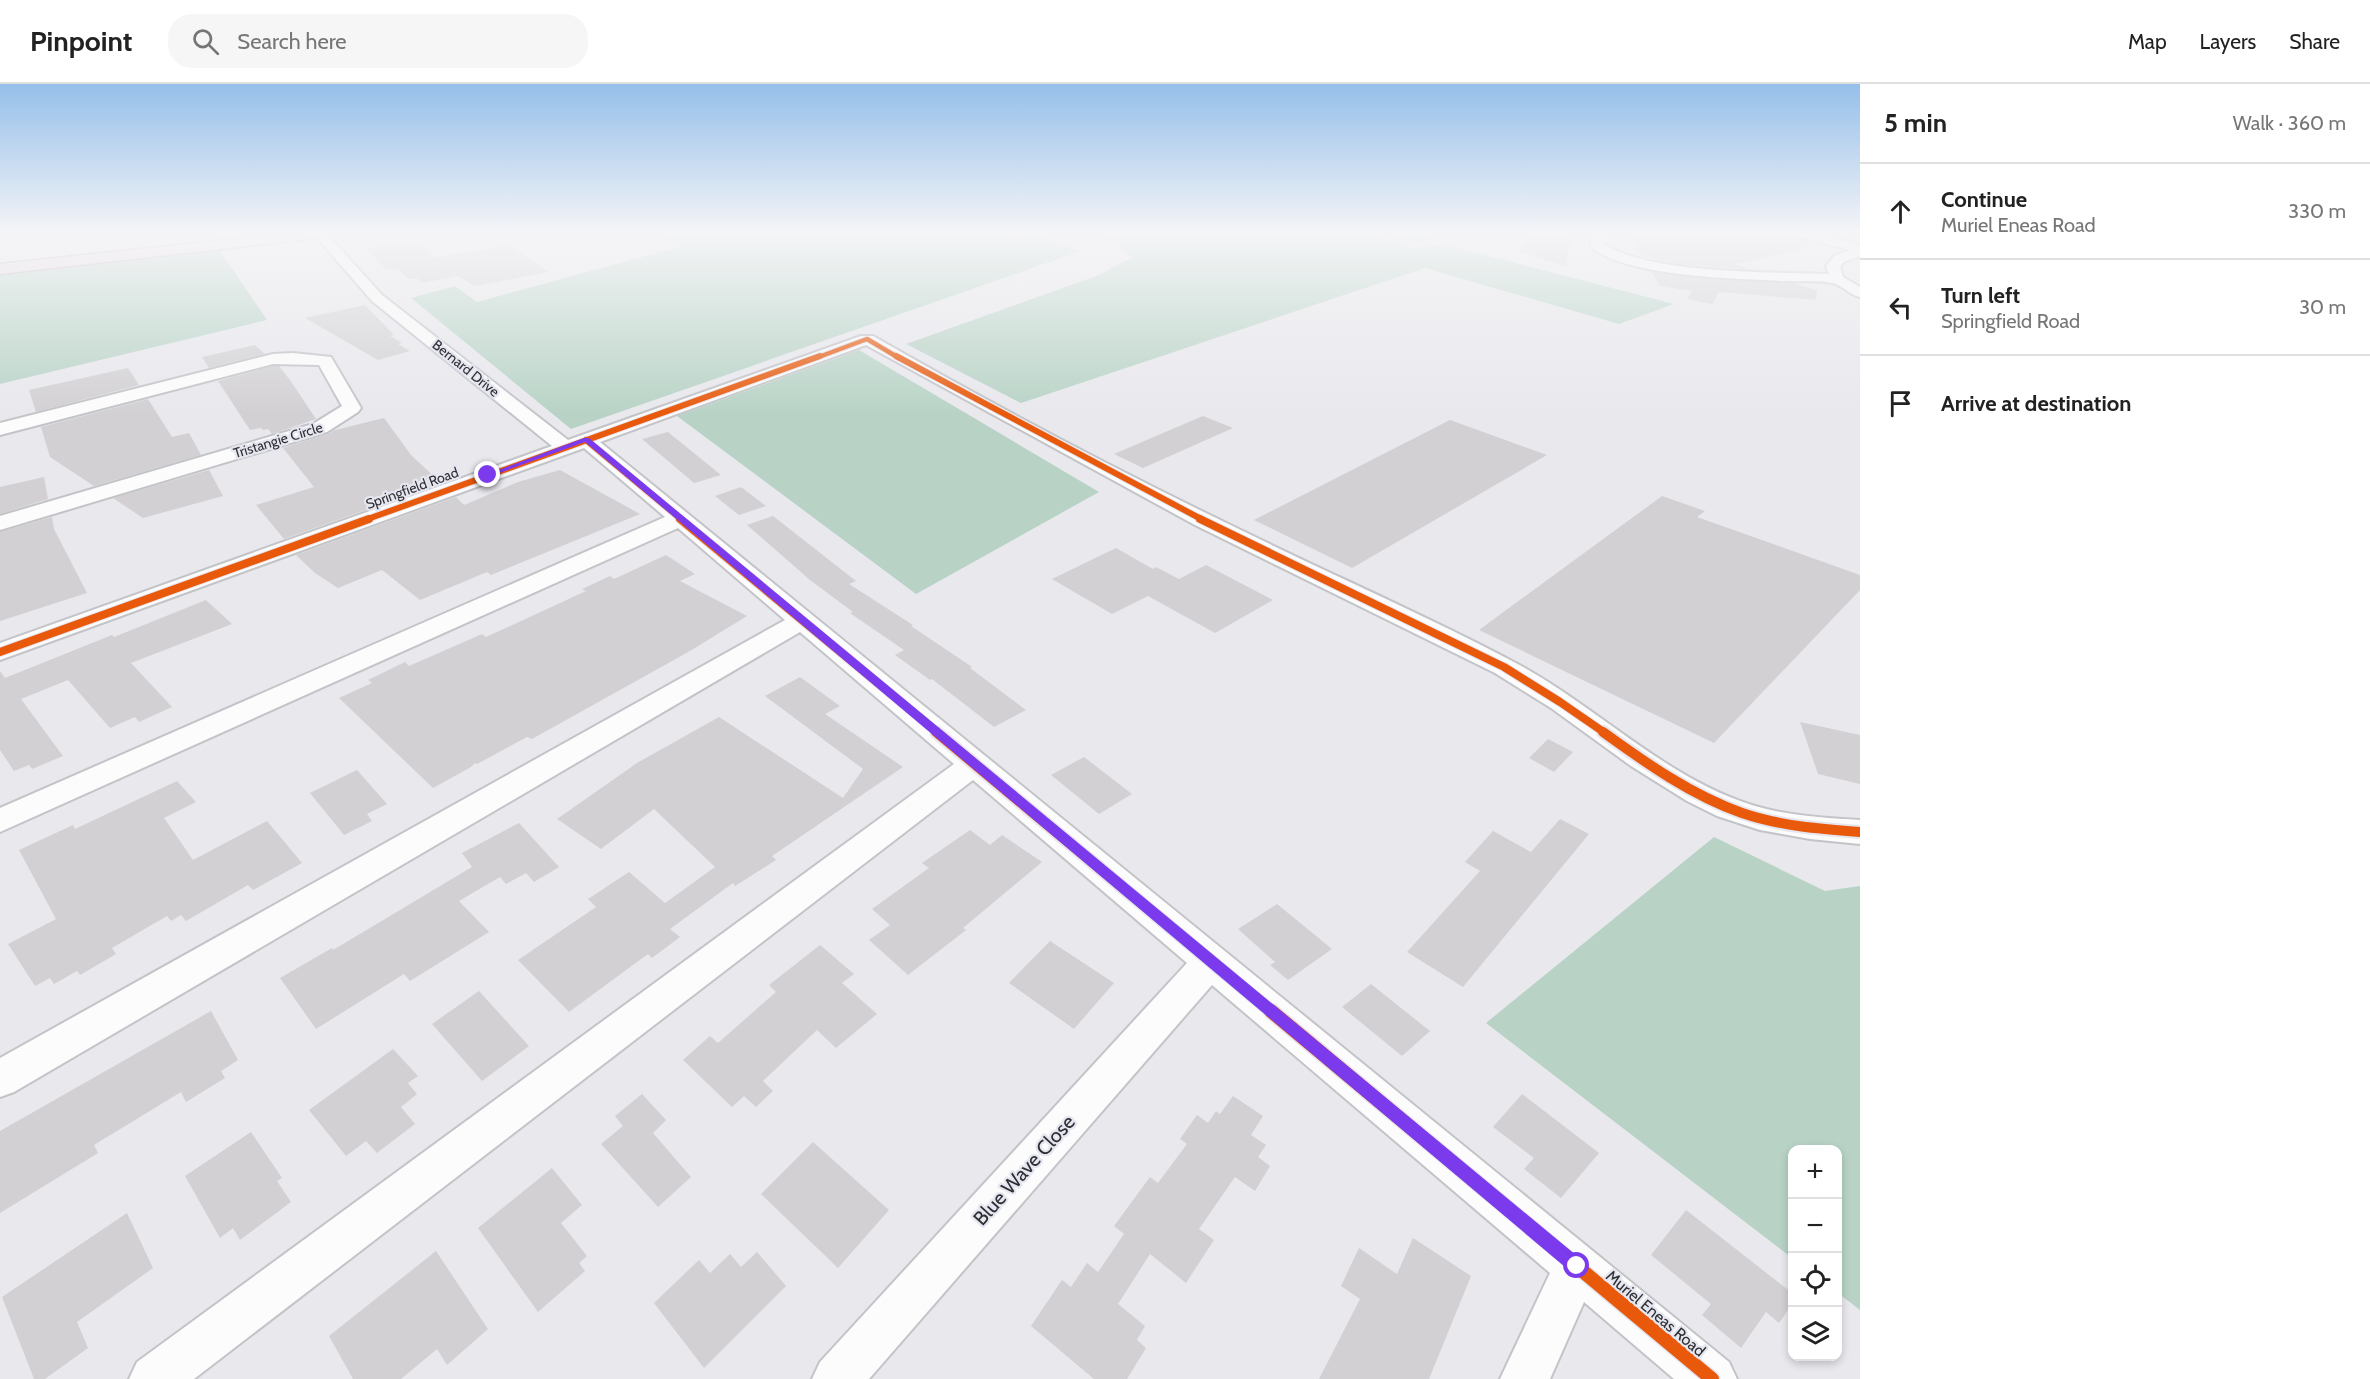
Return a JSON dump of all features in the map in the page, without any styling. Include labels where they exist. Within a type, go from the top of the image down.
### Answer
[{"type":"street","name":"Bernard Drive","points":[[373,293],[575,443]]},
{"type":"street","name":"Springfield Road","points":[[0,652],[867,339],[1197,516],[1507,669],[1576,712],[1630,752],[1678,783],[1729,808],[1794,826],[1860,832]]},
{"type":"street","name":"Tristangie Circle","points":[[0,429],[273,359],[325,361],[352,408],[320,428],[0,523]]},
{"type":"street","name":"Muriel Eneas Road","points":[[575,443],[682,518],[1712,1379]]},
{"type":"street","points":[[0,821],[682,518]]},
{"type":"street","points":[[0,1079],[803,620]]},
{"type":"street","points":[[154,1379],[975,763]]},
{"type":"street","name":"Blue Wave Close","points":[[837,1379],[1212,960]]},
{"type":"street","points":[[1525,1379],[1577,1266]]},
{"type":"green space","points":[[0,293],[249,293],[267,320],[0,384]]},
{"type":"green space","points":[[428,293],[465,293],[477,302],[508,293],[959,293],[571,429],[411,298]]},
{"type":"green space","points":[[1047,293],[1349,293],[1021,403],[906,344]]},
{"type":"green space","points":[[1513,293],[1633,293],[1674,304],[1619,324]]},
{"type":"green space","points":[[859,350],[1099,492],[916,594],[677,416]]},
{"type":"green space","points":[[1714,837],[1825,891],[1860,886],[1860,1310],[1842,1296],[1842,1145],[1788,1145],[1788,1255],[1486,1023]]},
{"type":"building","points":[[1690,293],[1718,293],[1712,304],[1687,299]]},
{"type":"building","points":[[1736,293],[1817,293],[1816,300]]},
{"type":"building","points":[[365,305],[394,335],[390,336],[410,351],[378,360],[305,318]]},
{"type":"building","points":[[255,345],[265,354],[209,368],[202,357]]},
{"type":"building","points":[[279,366],[316,419],[272,434],[268,429],[250,430],[218,381]]},
{"type":"building","points":[[128,368],[139,385],[36,412],[29,390]]},
{"type":"building","points":[[148,399],[172,437],[189,433],[201,455],[94,486],[50,457],[41,427]]},
{"type":"building","points":[[1203,416],[1233,428],[1143,468],[1114,454]]},
{"type":"building","points":[[384,418],[411,455],[441,483],[284,539],[256,505],[314,487],[283,448],[335,430]]},
{"type":"building","points":[[1450,420],[1547,455],[1352,568],[1254,520]]},
{"type":"building","points":[[668,432],[721,475],[694,483],[642,439]]},
{"type":"building","points":[[209,470],[223,496],[143,518],[113,498]]},
{"type":"building","points":[[560,470],[640,514],[491,575],[487,572],[420,600],[382,570],[338,588],[315,573],[296,555],[456,497],[464,505],[518,482]]},
{"type":"building","points":[[44,477],[48,499],[0,514],[0,487]]},
{"type":"building","points":[[741,487],[766,506],[739,515],[715,496]]},
{"type":"building","points":[[1662,496],[1705,511],[1697,517],[1860,575],[1860,590],[1714,743],[1479,630]]},
{"type":"building","points":[[773,516],[856,581],[849,584],[913,625],[911,626],[972,667],[970,668],[1026,710],[994,727],[932,679],[930,680],[895,655],[904,650],[850,613],[853,612],[810,580],[747,525]]},
{"type":"building","points":[[52,517],[54,529],[87,593],[0,621],[0,532]]},
{"type":"building","points":[[1116,548],[1153,569],[1156,567],[1179,579],[1206,565],[1273,600],[1215,633],[1148,596],[1112,614],[1052,579]]},
{"type":"building","points":[[666,555],[695,574],[680,581],[747,616],[690,651],[532,739],[527,737],[475,763],[433,788],[339,698],[372,683],[368,680],[405,662],[409,666],[482,634],[486,637],[586,591],[582,589],[610,576],[614,579]]},
{"type":"building","points":[[206,600],[232,624],[131,663],[172,707],[139,722],[135,717],[110,728],[68,680],[21,699],[63,756],[32,769],[29,765],[14,771],[0,750],[0,671],[5,678]]},
{"type":"building","points":[[800,677],[840,706],[825,714],[903,767],[772,856],[776,860],[735,886],[733,883],[670,929],[680,937],[652,958],[648,954],[569,1012],[518,960],[596,907],[588,899],[629,872],[665,903],[715,867],[654,809],[601,849],[557,819],[637,763],[719,717],[843,798],[863,769],[765,696]]},
{"type":"building","points":[[1800,722],[1860,735],[1860,784],[1818,774]]},
{"type":"building","points":[[1548,739],[1573,752],[1554,772],[1529,758]]},
{"type":"building","points":[[1084,757],[1132,794],[1099,814],[1051,775]]},
{"type":"building","points":[[357,770],[387,804],[367,814],[372,821],[344,835],[310,793]]},
{"type":"building","points":[[177,781],[196,802],[164,818],[193,860],[267,821],[302,863],[253,890],[248,885],[186,921],[181,915],[171,921],[167,916],[112,948],[116,954],[80,975],[77,971],[54,984],[50,978],[35,986],[8,944],[56,919],[19,850],[73,825],[75,829]]},
{"type":"building","points":[[1560,819],[1589,834],[1463,987],[1407,952],[1480,871],[1465,862],[1493,831],[1531,852]]},
{"type":"building","points":[[519,823],[559,867],[534,882],[526,873],[506,884],[500,877],[459,901],[489,932],[410,981],[404,974],[316,1029],[280,978],[332,948],[333,950],[472,867],[462,853]]},
{"type":"building","points":[[970,830],[990,845],[1002,835],[1042,862],[963,928],[966,930],[908,975],[869,940],[890,925],[872,909],[929,868],[922,863]]},
{"type":"building","points":[[1277,904],[1332,949],[1288,980],[1270,965],[1275,962],[1238,929]]},
{"type":"building","points":[[1050,941],[1114,983],[1074,1029],[1009,983]]},
{"type":"building","points":[[820,945],[854,974],[842,983],[877,1014],[836,1048],[817,1030],[763,1081],[773,1091],[756,1107],[744,1096],[732,1107],[683,1060],[710,1036],[718,1043],[776,992],[769,985]]},
{"type":"building","points":[[1371,984],[1430,1031],[1402,1056],[1342,1007]]},
{"type":"building","points":[[479,991],[529,1046],[482,1081],[432,1024]]},
{"type":"building","points":[[211,1011],[238,1060],[221,1071],[225,1078],[186,1102],[181,1092],[94,1145],[98,1153],[0,1213],[0,1131]]},
{"type":"building","points":[[393,1049],[418,1076],[408,1083],[417,1094],[401,1107],[415,1124],[377,1153],[366,1141],[346,1156],[309,1110]]},
{"type":"building","points":[[642,1094],[666,1120],[653,1133],[691,1177],[658,1207],[601,1144],[623,1126],[615,1116]]},
{"type":"building","points":[[1522,1094],[1599,1153],[1561,1198],[1524,1169],[1534,1158],[1493,1127]]},
{"type":"building","points":[[1233,1096],[1263,1116],[1251,1135],[1266,1145],[1258,1157],[1270,1166],[1255,1191],[1235,1177],[1199,1229],[1214,1240],[1186,1283],[1150,1254],[1118,1304],[1145,1326],[1137,1340],[1146,1348],[1127,1379],[1094,1379],[1031,1326],[1062,1280],[1071,1287],[1087,1263],[1098,1272],[1124,1234],[1114,1226],[1150,1177],[1158,1183],[1187,1144],[1180,1139],[1197,1115],[1208,1123],[1216,1111],[1220,1114]]},
{"type":"building","points":[[251,1132],[282,1178],[277,1181],[291,1202],[240,1240],[233,1228],[220,1238],[185,1176]]},
{"type":"building","points":[[813,1142],[889,1210],[838,1268],[761,1194]]},
{"type":"building","points":[[552,1168],[582,1205],[561,1223],[587,1256],[579,1263],[585,1271],[538,1312],[478,1228]]},
{"type":"building","points":[[1686,1210],[1788,1290],[1788,1310],[1779,1323],[1766,1312],[1741,1348],[1702,1315],[1711,1304],[1651,1255]]},
{"type":"building","points":[[127,1213],[153,1268],[77,1322],[88,1348],[45,1379],[34,1379],[2,1297]]},
{"type":"building","points":[[1413,1238],[1471,1276],[1429,1379],[1319,1379],[1360,1299],[1341,1286],[1359,1248],[1397,1274]]},
{"type":"building","points":[[436,1251],[488,1329],[447,1365],[437,1349],[401,1379],[353,1379],[329,1336]]},
{"type":"building","points":[[757,1252],[786,1286],[704,1368],[654,1303],[699,1260],[710,1273],[730,1254],[741,1267]]},
{"type":"cycle path","points":[[0,652],[867,339],[1015,421],[1203,520],[1504,667],[1533,683],[1642,759],[1698,794],[1744,814],[1776,822],[1810,828],[1860,832]]},
{"type":"cycle path","points":[[586,440],[1712,1379]]},
{"type":"route","points":[[488,475],[586,440],[979,765],[1577,1266]]}]
